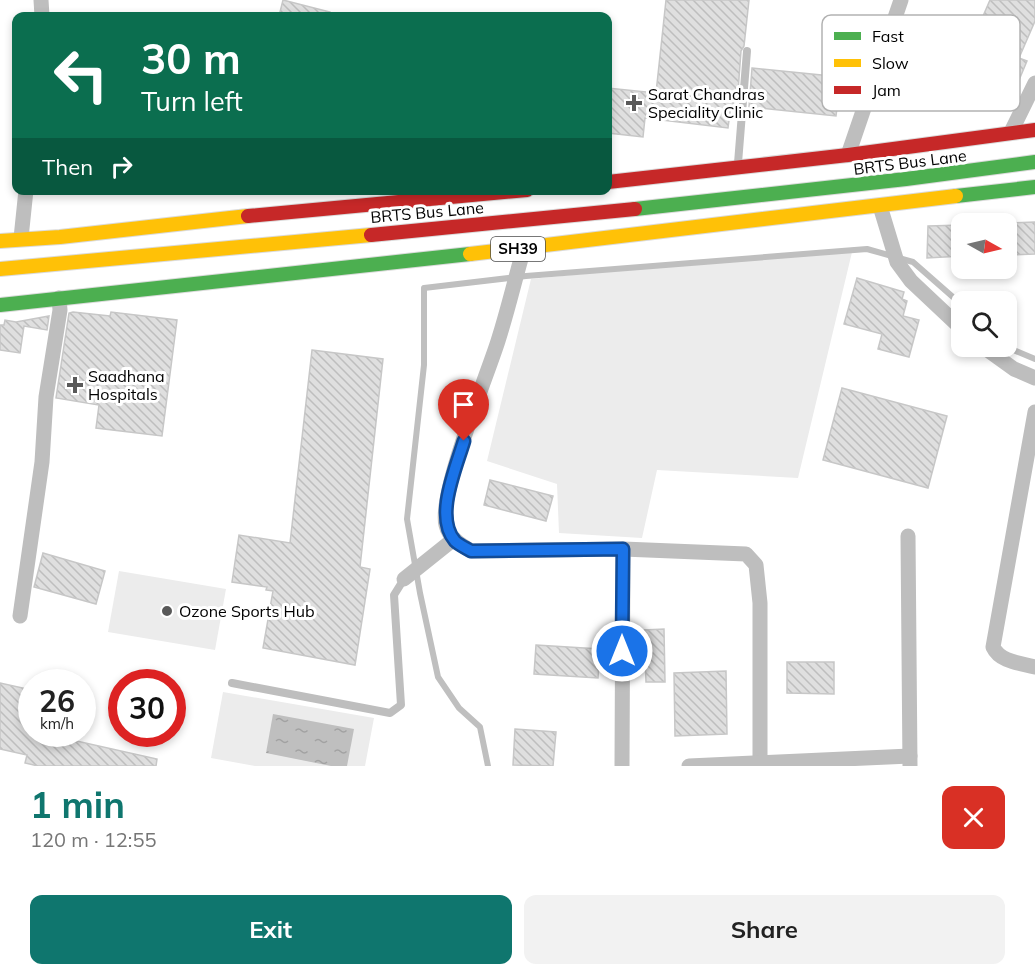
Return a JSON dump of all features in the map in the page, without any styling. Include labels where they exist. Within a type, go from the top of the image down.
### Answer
[{"type":"main road","points":[[612,182],[848,155],[1035,130]]},
{"type":"main road","name":"BRTS Bus Lane","points":[[0,269],[631,209],[850,186],[1035,162]]},
{"type":"main road","name":"SH39","points":[[0,305],[524,248],[1035,187]]},
{"type":"main road","points":[[0,241],[60,237],[147,226],[474,195]]},
{"type":"street","points":[[896,15],[901,0]]},
{"type":"street","points":[[1011,132],[1035,83]]},
{"type":"street","points":[[848,155],[863,111]]},
{"type":"street","points":[[21,238],[25,195]]},
{"type":"street","points":[[879,206],[897,262],[910,281],[951,319]]},
{"type":"street","points":[[524,248],[499,339],[447,496],[446,525],[454,539],[471,551],[623,549],[746,554],[756,566],[760,603],[760,762]]},
{"type":"street","points":[[20,616],[42,462],[46,398],[60,310],[59,297]]},
{"type":"street","points":[[997,357],[1014,369],[1035,378]]},
{"type":"street","points":[[1035,412],[993,647],[996,654],[1002,658],[1035,667]]},
{"type":"street","points":[[689,766],[760,762],[910,761],[908,536]]},
{"type":"street","points":[[404,579],[454,539]]},
{"type":"street","points":[[622,766],[623,549]]},
{"type":"lane","points":[[738,167],[747,51]]},
{"type":"lane","points":[[232,683],[390,713],[401,705],[394,595],[404,579]]},
{"type":"shaded area","points":[[853,248],[798,478],[657,470],[642,538],[559,533],[557,484],[487,461],[531,279]]},
{"type":"shaded area","name":"Ozone Sports Hub","points":[[119,571],[226,589],[215,650],[108,632]]},
{"type":"shaded area","points":[[223,692],[374,718],[365,766],[255,766],[211,758]]},
{"type":"water","points":[[273,714],[354,729],[347,766],[331,766],[266,753]]},
{"type":"building","points":[[283,0],[330,12],[280,12]]},
{"type":"building","points":[[666,0],[749,0],[744,46],[741,51],[737,105],[731,105],[728,128],[645,118],[643,137],[612,133],[612,88],[656,93]]},
{"type":"building","points":[[990,0],[1035,0],[1035,21],[1020,56],[1020,15],[983,15]]},
{"type":"building","points":[[1020,58],[1027,61],[1020,78]]},
{"type":"building","points":[[752,68],[822,75],[822,111],[837,111],[836,116],[749,107]]},
{"type":"building","points":[[1035,222],[1035,254],[1017,255],[1017,223]]},
{"type":"building","points":[[951,225],[951,257],[927,258],[928,226]]},
{"type":"building","points":[[857,278],[904,292],[902,299],[907,301],[903,316],[919,320],[909,357],[878,349],[882,334],[844,324]]},
{"type":"building","points":[[111,312],[177,320],[162,436],[96,428],[99,405],[56,398],[69,313],[110,316]]},
{"type":"building","points":[[49,316],[47,330],[24,326],[20,353],[0,350],[0,325],[4,325],[5,320],[16,322]]},
{"type":"building","points":[[312,350],[383,359],[360,567],[370,569],[355,665],[263,648],[273,591],[266,590],[267,587],[232,582],[239,535],[290,543]]},
{"type":"building","points":[[842,388],[947,416],[928,488],[823,460]]},
{"type":"building","points":[[490,480],[553,496],[546,521],[484,505]]},
{"type":"building","points":[[43,553],[105,571],[96,604],[34,587]]},
{"type":"building","points":[[664,629],[665,682],[646,682],[644,630]]},
{"type":"building","points":[[536,645],[600,649],[598,678],[534,674]]},
{"type":"building","points":[[787,662],[834,662],[834,694],[787,693]]},
{"type":"building","points":[[726,671],[727,734],[675,736],[674,673]]},
{"type":"building","points":[[0,683],[18,687],[18,747],[96,745],[157,759],[156,766],[38,766],[25,763],[27,755],[0,749]]},
{"type":"building","points":[[515,729],[556,732],[553,766],[513,765]]},
{"type":"waterway","points":[[488,766],[480,727],[459,708],[438,677],[407,519],[424,365],[424,288],[526,276],[867,249],[913,262],[951,295]]},
{"type":"waterway","points":[[1017,352],[1035,359]]},
{"type":"traffic: fast","points":[[635,209],[906,179],[1035,162]]},
{"type":"traffic: fast","points":[[956,196],[1035,187]]},
{"type":"traffic: fast","points":[[0,305],[470,254]]},
{"type":"traffic: slow","points":[[470,254],[956,196]]},
{"type":"traffic: slow","points":[[0,241],[60,237],[248,216]]},
{"type":"traffic: slow","points":[[0,269],[371,235]]},
{"type":"traffic: jam","points":[[612,182],[848,155],[1035,130]]},
{"type":"traffic: jam","points":[[248,216],[473,195]]},
{"type":"traffic: jam","points":[[371,235],[635,209]]},
{"type":"place","name":"Sarat Chandras Speciality Clinic","points":[[634,103]]},
{"type":"place","name":"Saadhana Hospitals","points":[[75,385]]},
{"type":"place","name":"Ozone Sports Hub","points":[[167,611]]},
{"type":"route","points":[[464,441],[447,496],[446,525],[456,541],[471,551],[623,549],[622,651]]}]
